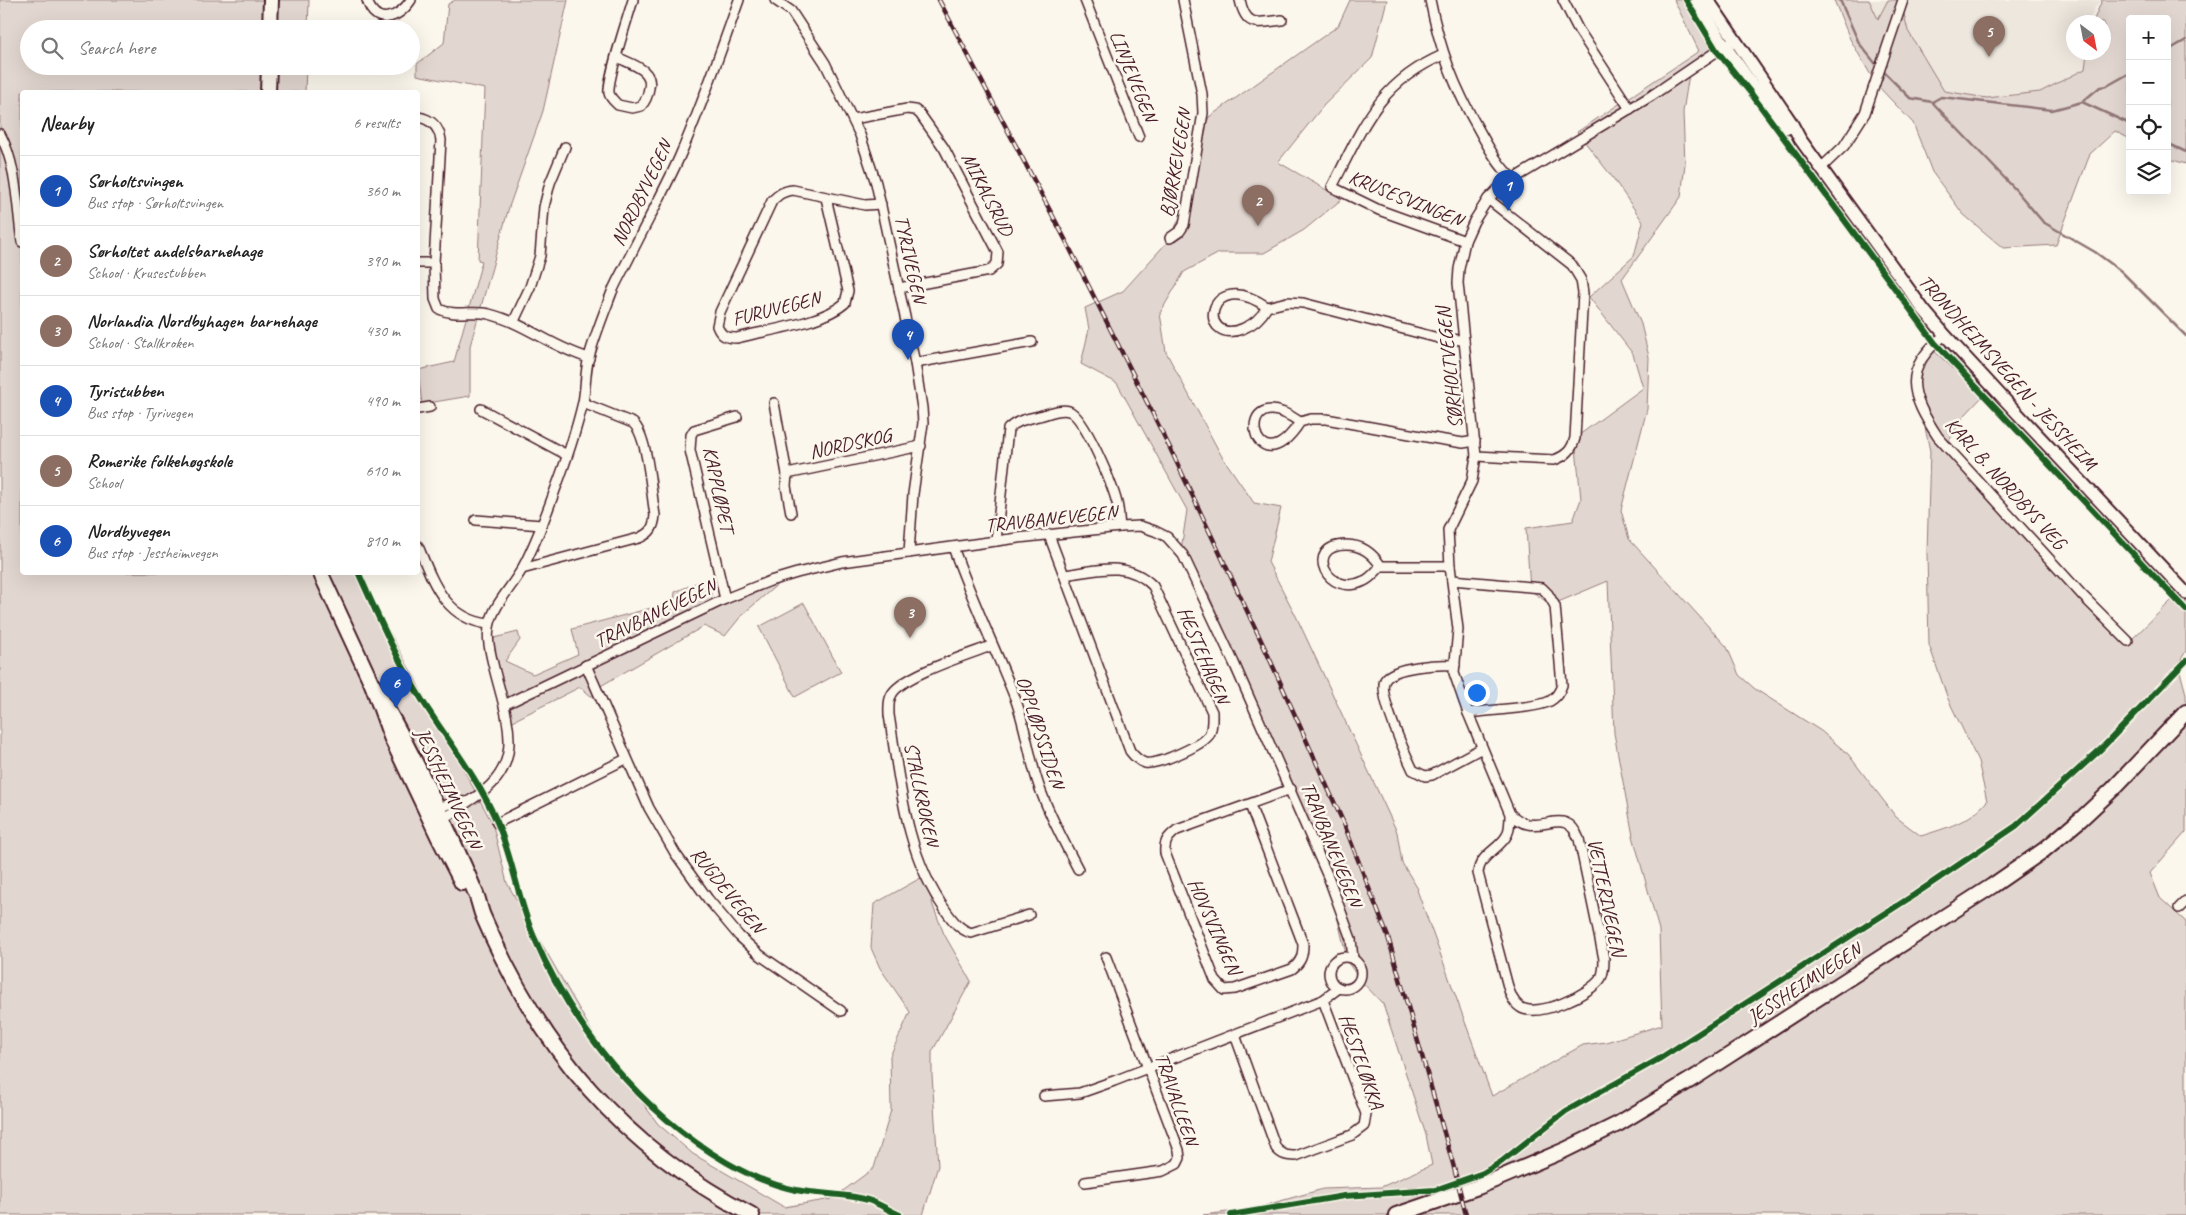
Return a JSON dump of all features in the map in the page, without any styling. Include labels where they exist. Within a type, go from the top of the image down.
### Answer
[{"type":"main road","points":[[270,20],[271,0]]},
{"type":"main road","name":"TRONDHEIMSVEGEN - JESSHEIM","points":[[1697,0],[1791,122],[1800,139],[1906,286],[1945,335],[2186,593]]},
{"type":"main road","name":"TRONDHEIMSVEGEN - JESSHEIM","points":[[1708,0],[1729,43]]},
{"type":"main road","points":[[268,90],[269,75]]},
{"type":"main road","name":"JESSHEIMVEGEN","points":[[321,575],[372,684],[386,724],[436,815],[477,896],[482,914],[519,991],[533,1013],[570,1067],[594,1096],[641,1141],[684,1175],[752,1215]]},
{"type":"main road","name":"JESSHEIMVEGEN","points":[[1396,1215],[1478,1187],[1565,1150],[1618,1124],[1697,1076],[1984,891],[2044,850],[2113,789],[2186,712]]},
{"type":"street","points":[[367,0],[369,8],[375,15],[389,17],[405,9],[411,0]]},
{"type":"street","points":[[617,57],[644,70],[649,75],[650,84],[648,92],[641,106],[625,108],[618,105],[611,98],[610,86],[617,57],[633,0]]},
{"type":"street","name":"NORDBYVEGEN","points":[[436,815],[456,812],[494,783],[506,761],[510,744],[504,705],[488,641],[489,624],[508,588],[522,569],[542,526],[583,403],[589,358],[613,289],[679,157],[703,100],[739,0]]},
{"type":"street","name":"TYRIVEGEN","points":[[775,0],[791,11],[814,44],[853,119],[870,161],[881,204],[915,362],[922,408],[921,446],[913,494],[910,553]]},
{"type":"street","name":"LINJEVEGEN","points":[[1085,0],[1139,137]]},
{"type":"street","name":"BJØRKEVEGEN","points":[[1170,238],[1180,231],[1184,225],[1204,113],[1202,94],[1183,0]]},
{"type":"street","points":[[1240,0],[1247,19],[1254,23],[1282,20]]},
{"type":"street","points":[[1430,0],[1444,55],[1467,112],[1504,170],[1512,178]]},
{"type":"street","points":[[1563,0],[1578,29],[1630,109]]},
{"type":"street","points":[[1821,168],[1844,146],[1865,113],[1903,0]]},
{"type":"street","name":"SØRHOLTVEGEN","points":[[1510,814],[1456,684],[1454,665],[1458,629],[1450,566],[1448,530],[1472,481],[1476,456],[1458,283],[1465,241],[1474,221],[1488,199],[1512,178],[1630,109],[1729,43]]},
{"type":"street","name":"KRUSESVINGEN","points":[[1444,55],[1408,73],[1388,91],[1372,112],[1332,187],[1378,210],[1465,241]]},
{"type":"street","name":"MIKALSRUD","points":[[853,119],[907,109],[915,110],[920,114],[944,148],[959,174],[998,252],[997,264],[989,271],[899,288]]},
{"type":"street","points":[[420,117],[425,118],[436,127],[441,140],[434,263],[435,300],[439,309],[453,313],[486,313],[514,321],[574,354],[589,358]]},
{"type":"street","points":[[0,134],[6,146],[11,165],[20,228]]},
{"type":"street","points":[[514,321],[530,287],[540,256],[544,207],[550,183],[565,148]]},
{"type":"street","name":"FURUVEGEN","points":[[826,198],[848,291],[845,303],[830,313],[816,318],[737,338],[723,336],[717,326],[720,312],[772,201],[784,191],[793,190],[865,205],[881,204]]},
{"type":"street","points":[[1476,456],[1554,460],[1565,455],[1570,450],[1575,438],[1582,305],[1582,281],[1572,264],[1488,199]]},
{"type":"street","points":[[420,263],[434,263]]},
{"type":"street","points":[[1266,306],[1260,317],[1251,325],[1238,330],[1225,332],[1216,325],[1212,315],[1213,306],[1221,298],[1244,294],[1266,306],[1287,302],[1304,303],[1442,340],[1464,340]]},
{"type":"street","name":"KARL B. NORDBYS VEG","points":[[1945,335],[1922,356],[1915,372],[1914,384],[1918,400],[1927,421],[1938,437],[2083,596],[2128,641]]},
{"type":"street","points":[[915,362],[1032,342]]},
{"type":"street","points":[[522,569],[639,538],[647,535],[654,524],[655,515],[644,442],[639,428],[633,423],[583,403]]},
{"type":"street","name":"NORDSKOG","points":[[774,403],[787,474],[786,486],[791,513]]},
{"type":"street","points":[[420,409],[430,407]]},
{"type":"street","points":[[480,409],[566,455]]},
{"type":"street","points":[[1300,422],[1284,412],[1274,410],[1265,412],[1258,417],[1254,424],[1254,433],[1261,442],[1268,446],[1278,446],[1286,440],[1300,422],[1311,419],[1326,419],[1463,443],[1474,441]]},
{"type":"street","points":[[996,541],[1008,430],[1021,420],[1061,411],[1072,413],[1087,434],[1108,476],[1118,505],[1120,526]]},
{"type":"street","name":"KAPPLØPET","points":[[725,599],[720,586],[690,450],[691,435],[694,430],[737,417]]},
{"type":"street","name":"NORDSKOG","points":[[787,474],[921,446]]},
{"type":"street","points":[[476,520],[542,526]]},
{"type":"street","name":"TRAVBANEVEGEN","points":[[504,705],[725,599],[770,581],[816,568],[996,541],[1120,526],[1140,526],[1167,537],[1183,555],[1291,788],[1329,879],[1351,939],[1353,959]]},
{"type":"street","name":"HESTEHAGEN","points":[[1049,535],[1130,751],[1135,758],[1142,762],[1156,762],[1197,746],[1211,730],[1212,712],[1153,586],[1136,572],[1122,569],[1065,575]]},
{"type":"street","points":[[1381,566],[1366,549],[1352,545],[1340,545],[1330,549],[1324,555],[1322,564],[1326,574],[1340,584],[1364,582],[1381,566],[1450,566]]},
{"type":"street","name":"OPPLØPSSIDEN","points":[[953,547],[991,646],[1017,705],[1033,766],[1048,811],[1078,869]]},
{"type":"street","points":[[420,550],[437,588],[446,602],[457,613],[471,620],[489,624]]},
{"type":"street","points":[[1452,580],[1542,588],[1551,599],[1556,614],[1562,685],[1558,694],[1550,701],[1535,706],[1468,713]]},
{"type":"street","name":"STALLKROKEN","points":[[991,646],[940,666],[896,688],[889,702],[889,715],[908,825],[917,858],[938,900],[958,926],[962,930],[971,933],[1029,915]]},
{"type":"street","points":[[1454,665],[1437,664],[1392,674],[1383,685],[1385,701],[1413,770],[1419,774],[1432,775],[1482,748]]},
{"type":"street","name":"RUGDEVEGEN","points":[[586,666],[649,808],[675,853],[724,920],[760,955],[841,1012]]},
{"type":"street","points":[[497,823],[626,759]]},
{"type":"street","name":"HOVSVINGEN","points":[[1250,804],[1303,944],[1303,952],[1298,965],[1292,968],[1235,989],[1224,990],[1215,980],[1165,853],[1164,844],[1168,836],[1177,830],[1291,788]]},
{"type":"street","name":"VETTERIVEGEN","points":[[1510,814],[1526,824],[1558,820],[1569,824],[1574,829],[1579,839],[1604,959],[1602,975],[1596,984],[1574,997],[1544,1010],[1521,1008],[1511,994],[1479,878],[1479,866],[1482,860],[1506,837],[1509,830],[1510,814]]},
{"type":"street","points":[[2179,908],[2186,901]]},
{"type":"street","name":"TRAVALLEEN","points":[[1085,1182],[1162,1171],[1177,1164],[1180,1158],[1179,1150],[1149,1068],[1106,957]]},
{"type":"street","points":[[1346,957],[1353,959],[1360,968],[1360,980],[1351,988],[1339,988],[1333,984],[1330,977],[1329,970],[1332,963],[1338,958],[1346,957]]},
{"type":"street","points":[[1044,1096],[1080,1093],[1149,1068],[1323,1000],[1339,988]]},
{"type":"street","name":"HESTELØKKA","points":[[1235,1034],[1276,1148],[1281,1153],[1288,1156],[1296,1156],[1352,1135],[1364,1126],[1366,1114],[1323,1000]]},
{"type":"shaded area","points":[[0,0],[309,0],[308,20],[20,20],[20,75],[306,75],[305,90],[20,90],[20,575],[359,575],[490,819],[497,824],[493,826],[507,883],[595,1037],[658,1124],[693,1154],[784,1207],[832,1199],[874,1168],[891,1110],[890,1056],[910,1012],[880,968],[871,948],[874,904],[926,875],[933,906],[944,934],[971,981],[932,1052],[938,1166],[923,1215],[0,1215]]},
{"type":"shaded area","points":[[455,0],[568,0],[543,111],[509,207],[470,346],[470,396],[422,404],[420,370],[454,362],[482,261],[478,260],[485,89],[417,75],[420,75],[420,62],[444,43],[448,4]]},
{"type":"shaded area","points":[[1350,0],[1387,0],[1372,58],[1324,105],[1278,162],[1342,199],[1304,230],[1264,253],[1219,253],[1184,272],[1160,313],[1166,352],[1221,455],[1254,503],[1281,508],[1268,562],[1296,616],[1397,832],[1402,863],[1418,889],[1492,1096],[1583,1045],[1606,1042],[1662,1025],[1659,930],[1633,836],[1614,733],[1608,581],[1551,605],[1530,590],[1526,528],[1573,521],[1581,499],[1575,438],[1643,388],[1633,354],[1589,297],[1634,256],[1643,222],[1613,178],[1577,132],[1699,51],[1674,0],[1698,0],[1720,45],[1689,74],[1683,112],[1685,164],[1681,197],[1622,279],[1641,324],[1649,357],[1647,409],[1621,510],[1629,539],[1727,647],[1739,675],[1755,689],[1821,731],[1848,754],[1896,817],[1921,836],[1965,819],[1987,801],[1978,761],[1948,699],[1929,645],[1927,553],[1930,451],[1920,404],[1917,367],[1932,349],[1983,396],[1964,416],[1944,449],[2126,645],[2173,599],[2186,615],[2186,651],[2178,664],[2186,694],[2186,832],[2150,873],[2160,898],[2186,922],[2186,1215],[1203,1215],[1252,1209],[1323,1189],[1381,1187],[1432,1165],[1426,1135],[1383,1004],[1362,982],[1348,963],[1331,890],[1262,729],[1251,691],[1208,593],[1181,550],[1187,510],[1117,383],[1081,364],[1089,329],[1085,308],[1123,291],[1169,240],[1183,211],[1190,158],[1209,117],[1338,26]]},
{"type":"shaded area","points":[[1834,0],[1869,0],[1878,19],[1888,0],[1909,0],[1903,10],[1908,31],[1944,91],[1987,98],[2040,92],[2085,69],[2086,60],[2111,60],[2111,15],[2096,15],[2102,0],[2186,0],[2186,164],[2171,159],[2171,15],[2126,15],[2126,137],[2115,131],[2090,154],[2056,245],[2003,248],[1963,214],[1932,172],[1913,123],[1876,84],[1850,39]]},
{"type":"shaded area","points":[[1862,0],[2101,0],[2092,15],[2066,15],[2066,60],[2090,60],[2084,82],[2048,98],[1914,106]]},
{"type":"shaded area","points":[[1945,347],[1952,350],[2186,601],[2186,607],[1943,349]]},
{"type":"shaded area","points":[[787,576],[742,615],[725,636],[704,626],[592,691],[595,696],[591,696],[580,687],[509,723],[507,707],[488,662],[494,638],[518,632],[520,640],[505,661],[533,674],[578,654],[572,629],[674,602],[675,592],[710,577],[712,602]]},
{"type":"shaded area","points":[[804,603],[841,672],[795,697],[759,627]]},
{"type":"waterway","points":[[1840,0],[1859,43],[1879,68]]},
{"type":"waterway","points":[[2171,49],[2186,40]]},
{"type":"waterway","points":[[1883,71],[1910,98],[1932,102],[2015,189],[2043,222],[2095,252],[2121,271],[2186,336]]},
{"type":"waterway","points":[[1932,102],[1941,97],[2052,110],[2082,102],[2100,87],[2107,86],[2126,75]]},
{"type":"waterway","points":[[2082,102],[2126,122]]},
{"type":"waterway","points":[[2171,145],[2186,152]]},
{"type":"railway","points":[[939,0],[1065,239],[1169,446],[1267,653],[1344,824],[1388,937],[1466,1215]]},
{"type":"cycle path","points":[[1686,0],[1717,51],[1750,92],[1935,343],[2186,610]]},
{"type":"cycle path","points":[[359,575],[404,669],[472,775],[497,822],[512,865],[528,923],[550,971],[568,1004],[589,1035],[613,1065],[638,1093],[666,1119],[695,1142],[743,1171],[787,1188],[805,1192],[862,1198],[900,1215]]},
{"type":"cycle path","points":[[1231,1215],[1344,1196],[1435,1190],[1483,1173],[1501,1162],[1566,1111],[1659,1059],[1914,895],[2016,826],[2102,748],[2186,661]]},
{"type":"place","name":"Romerike folkehøgskole","points":[[1989,57]]},
{"type":"place","name":"Sørholtsvingen","points":[[1508,211]]},
{"type":"place","name":"Sørholtet andelsbarnehage","points":[[1258,226]]},
{"type":"place","name":"Tyristubben","points":[[908,360]]},
{"type":"place","name":"Norlandia Nordbyhagen barnehage","points":[[910,638]]},
{"type":"place","name":"Nordbyvegen","points":[[396,708]]}]
